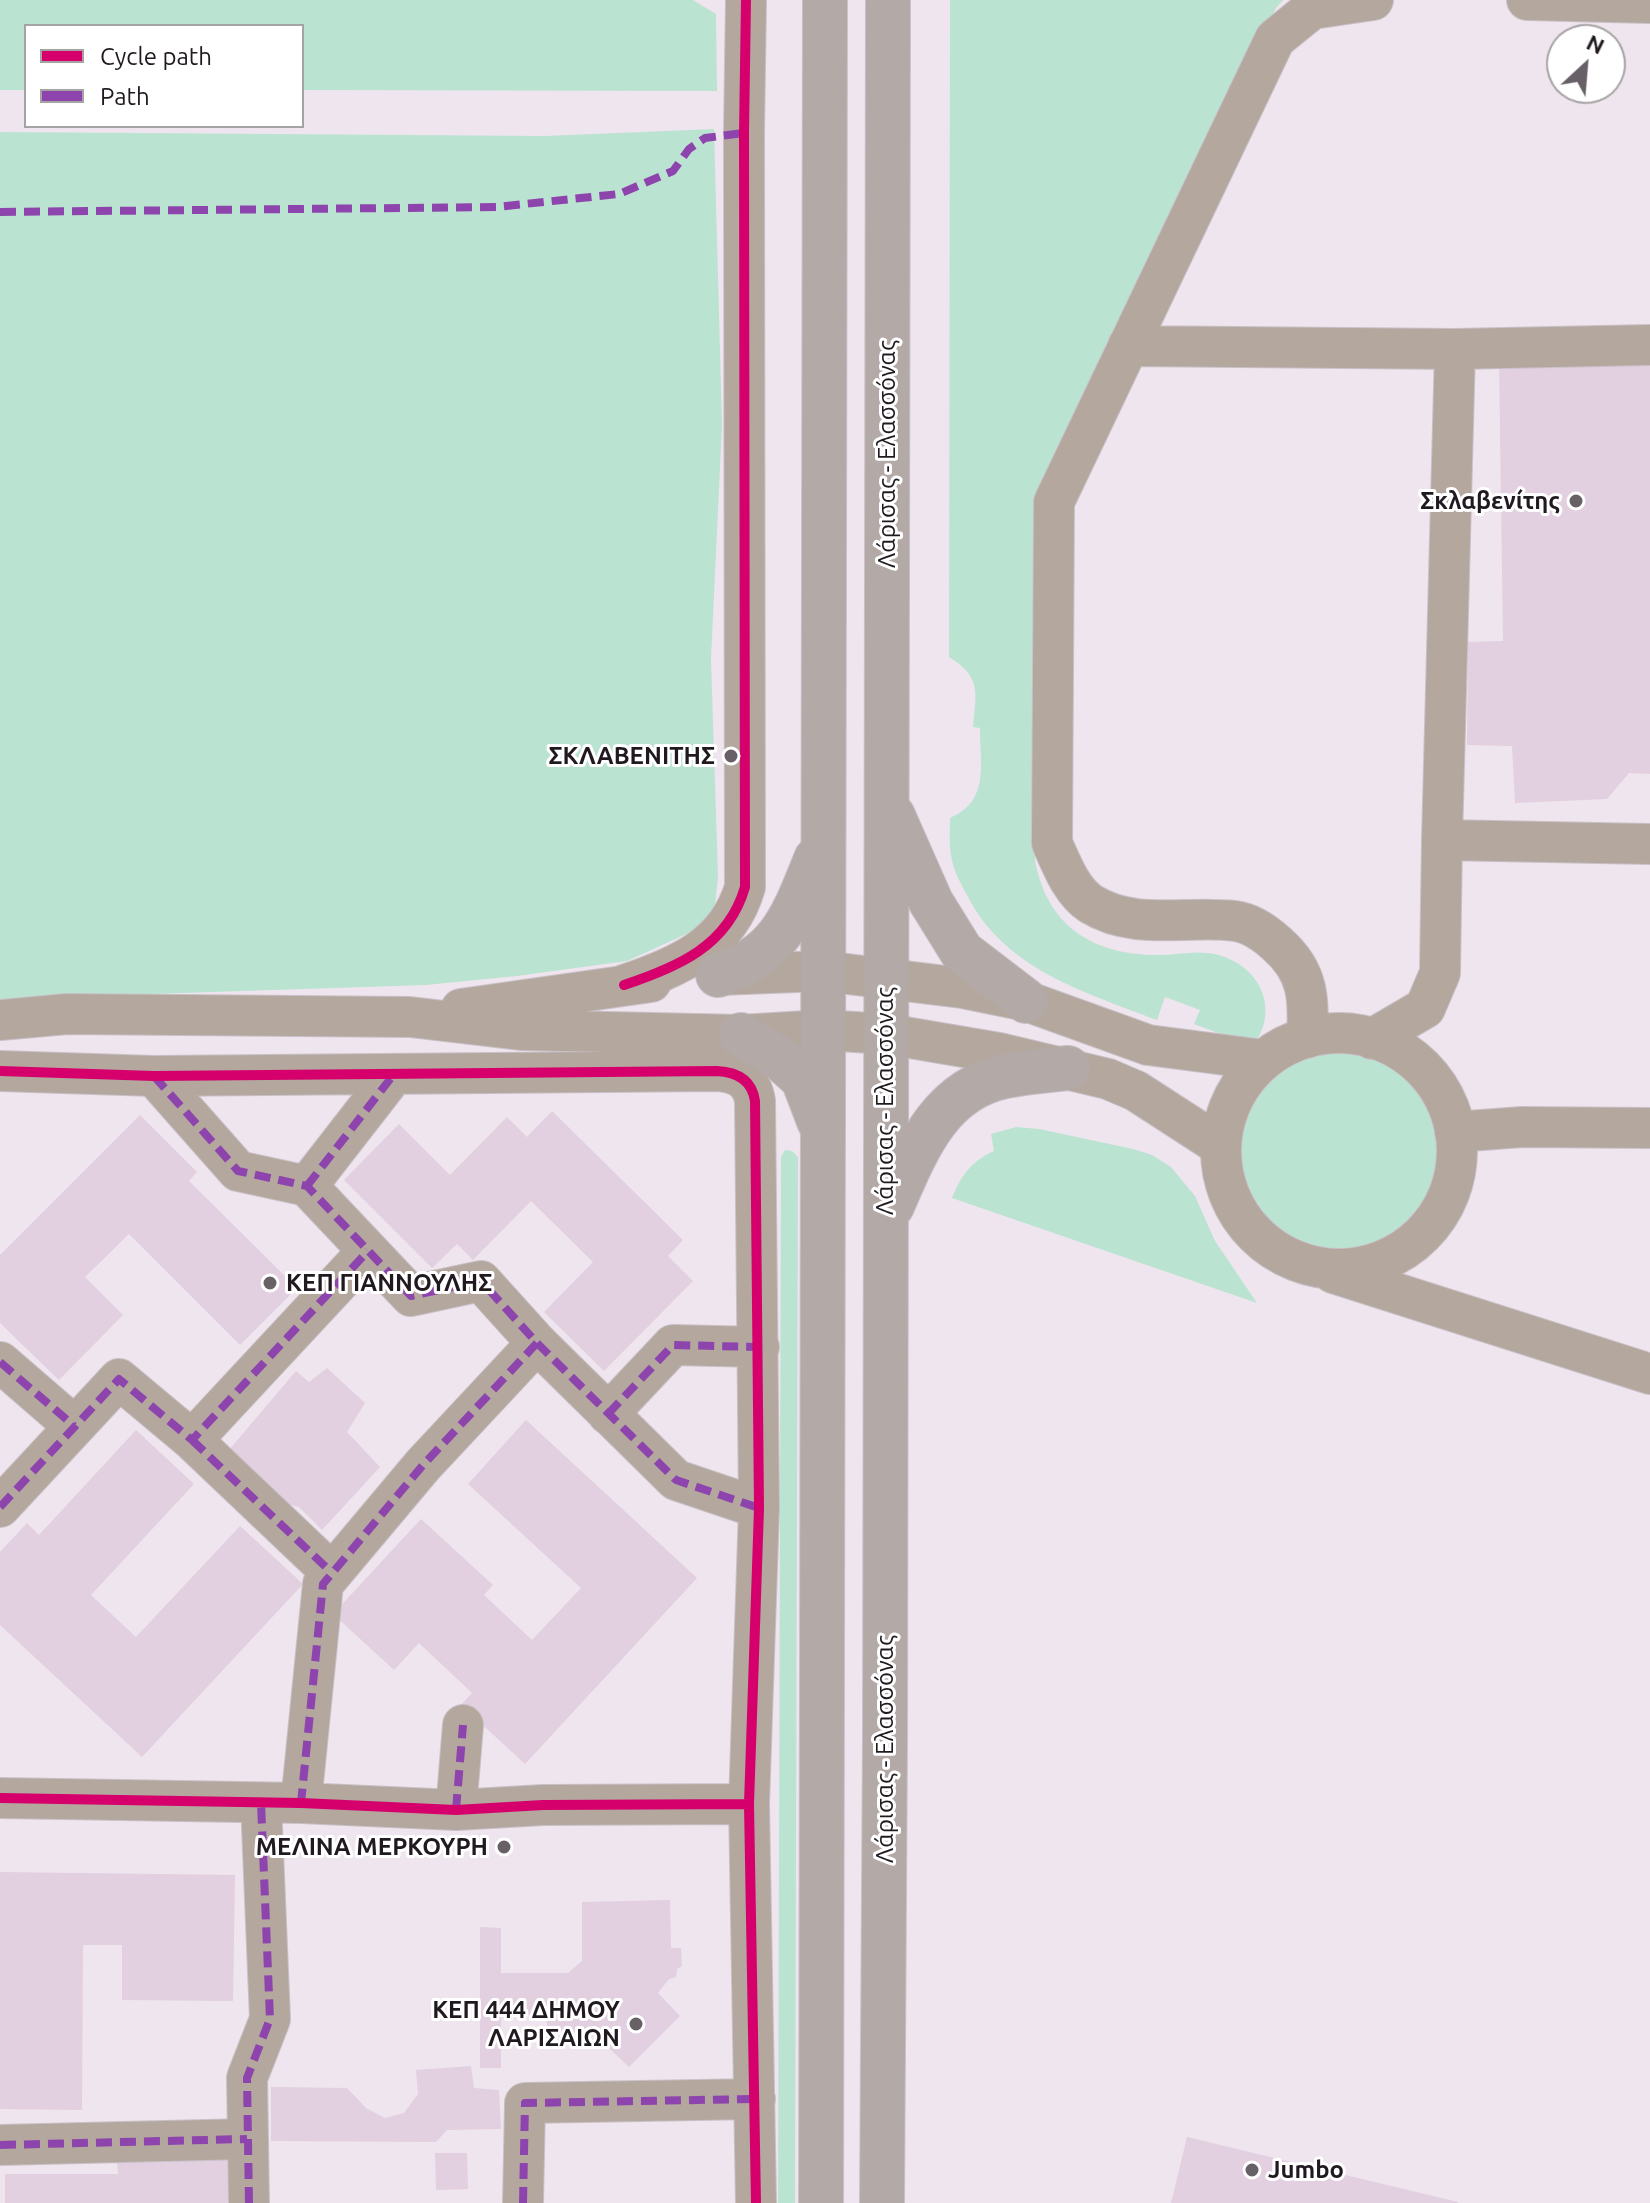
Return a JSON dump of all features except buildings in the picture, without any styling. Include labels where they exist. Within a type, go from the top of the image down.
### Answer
[{"type":"highway","points":[[821,2203],[825,0]]},
{"type":"highway","name":"Λάρισας - Ελασσόνας","points":[[882,2203],[888,0]]},
{"type":"highway","points":[[886,798],[903,844],[931,902],[962,952],[1026,1001]]},
{"type":"highway","points":[[718,975],[740,969],[760,956],[778,936],[797,906],[824,839]]},
{"type":"highway","points":[[741,1035],[782,1060],[803,1079],[822,1129]]},
{"type":"highway","points":[[884,1223],[916,1152],[933,1122],[951,1102],[974,1086],[1003,1076],[1068,1068]]},
{"type":"street","points":[[624,985],[665,971],[715,940],[730,924],[745,887],[746,0]]},
{"type":"street","points":[[1307,1038],[1309,1000],[1302,975],[1289,955],[1266,934],[1238,921],[1142,920],[1119,916],[1089,903],[1069,879],[1052,843],[1054,502],[1275,39],[1312,9],[1373,0]]},
{"type":"street","points":[[1527,0],[1650,3]]},
{"type":"street","points":[[1128,346],[1455,349],[1650,345]]},
{"type":"street","points":[[1372,1039],[1425,1008],[1440,973],[1455,349]]},
{"type":"street","points":[[1442,840],[1650,844]]},
{"type":"street","points":[[410,1017],[624,985],[718,975],[823,971],[975,990],[1026,1001],[1148,1045],[1264,1060]]},
{"type":"street","points":[[0,1020],[67,1014],[410,1017],[521,1030],[741,1035],[823,1030],[887,1034],[1068,1068],[1108,1079],[1136,1091],[1221,1146]]},
{"type":"street","points":[[1307,1265],[1336,1269],[1385,1260],[1418,1239],[1431,1225],[1450,1190],[1457,1152],[1455,1132],[1445,1100],[1427,1073],[1402,1052],[1372,1039],[1339,1034],[1307,1038],[1264,1060],[1253,1071],[1234,1098],[1221,1146],[1226,1184],[1243,1220],[1271,1247],[1307,1265],[1650,1374]]},
{"type":"street","points":[[0,1071],[154,1076],[717,1071],[741,1076],[751,1086],[755,1101],[759,1347],[759,1508],[749,1804],[756,2203]]},
{"type":"street","points":[[307,1186],[394,1074]]},
{"type":"street","points":[[154,1076],[238,1171],[307,1186],[411,1296],[481,1281],[537,1343],[676,1480],[759,1508]]},
{"type":"street","points":[[1455,1132],[1522,1127],[1650,1128]]},
{"type":"street","points":[[192,1440],[368,1251]]},
{"type":"street","points":[[301,1803],[323,1584],[423,1465],[537,1343]]},
{"type":"street","points":[[608,1414],[673,1345],[759,1347]]},
{"type":"street","points":[[0,1362],[74,1426]]},
{"type":"street","points":[[0,1507],[119,1379],[192,1440],[331,1572]]},
{"type":"street","points":[[456,1810],[463,1725]]},
{"type":"street","points":[[0,1798],[301,1803],[456,1810],[543,1805],[749,1804]]},
{"type":"street","points":[[249,2203],[247,2078],[270,2019],[261,1803]]},
{"type":"street","points":[[523,2203],[525,2103],[755,2099]]},
{"type":"street","points":[[0,2145],[247,2139]]},
{"type":"green space","points":[[0,0],[693,0],[716,14],[717,91],[304,90],[304,24],[24,24],[24,90],[0,90]]},
{"type":"green space","points":[[950,0],[1283,0],[1276,8],[1042,504],[1035,566],[1035,861],[1041,884],[1063,920],[1094,943],[1135,954],[1208,953],[1240,964],[1260,987],[1265,1001],[1262,1031],[1253,1046],[1194,1024],[1200,1010],[1165,997],[1157,1020],[1048,975],[1002,942],[983,920],[953,866],[950,818],[972,802],[981,768],[980,728],[973,727],[975,695],[972,679],[960,664],[949,657]]},
{"type":"green space","points":[[714,129],[722,425],[711,659],[718,876],[714,916],[693,931],[627,961],[517,976],[426,985],[0,999],[0,132],[545,136]]},
{"type":"green space","points":[[1321,1054],[1361,1054],[1397,1069],[1425,1097],[1440,1133],[1440,1173],[1425,1209],[1397,1237],[1361,1252],[1321,1252],[1285,1237],[1257,1209],[1242,1173],[1242,1133],[1257,1097],[1285,1069]]},
{"type":"green space","points":[[1016,1127],[1133,1149],[1152,1155],[1171,1167],[1195,1196],[1215,1241],[1257,1303],[952,1198],[968,1170],[994,1151],[991,1134]]},
{"type":"green space","points":[[785,1150],[792,1151],[798,1157],[795,2203],[778,2203],[781,1157]]},
{"type":"marked path","points":[[0,212],[496,207],[619,194],[673,171],[689,149],[705,138],[744,133]]},
{"type":"marked path","points":[[307,1186],[394,1074]]},
{"type":"marked path","points":[[154,1076],[238,1171],[307,1186],[411,1296],[481,1281],[537,1343],[423,1465],[323,1584],[301,1803]]},
{"type":"marked path","points":[[0,1507],[119,1379],[192,1440],[368,1251]]},
{"type":"marked path","points":[[537,1343],[676,1480],[759,1508]]},
{"type":"marked path","points":[[608,1414],[673,1345],[759,1347]]},
{"type":"marked path","points":[[0,1362],[74,1426]]},
{"type":"marked path","points":[[192,1440],[331,1572]]},
{"type":"marked path","points":[[456,1810],[463,1725]]},
{"type":"marked path","points":[[249,2203],[247,2078],[270,2019],[261,1803]]},
{"type":"marked path","points":[[523,2203],[525,2103],[755,2099]]},
{"type":"marked path","points":[[0,2145],[247,2139]]},
{"type":"cycle path","points":[[624,985],[682,962],[713,939],[727,925],[745,887],[746,0]]},
{"type":"cycle path","points":[[0,1071],[154,1076],[717,1071],[737,1075],[751,1088],[755,1101],[759,1508],[749,1804],[756,2203]]},
{"type":"cycle path","points":[[0,1798],[301,1803],[456,1810],[543,1805],[749,1804]]},
{"type":"place","name":"Σκλαβενίτης","points":[[1576,501]]},
{"type":"place","name":"ΣΚΛΑΒΕΝΙΤΗΣ","points":[[731,756]]},
{"type":"place","name":"ΚΕΠ ΓΙΑΝΝΟΥΛΗΣ","points":[[270,1283]]},
{"type":"place","name":"ΜΕΛΙΝΑ ΜΕΡΚΟΥΡΗ","points":[[504,1847]]},
{"type":"place","name":"ΚΕΠ 444 ΔΗΜΟΥ ΛΑΡΙΣΑΙΩΝ","points":[[636,2024]]},
{"type":"place","name":"Jumbo","points":[[1252,2170]]}]
